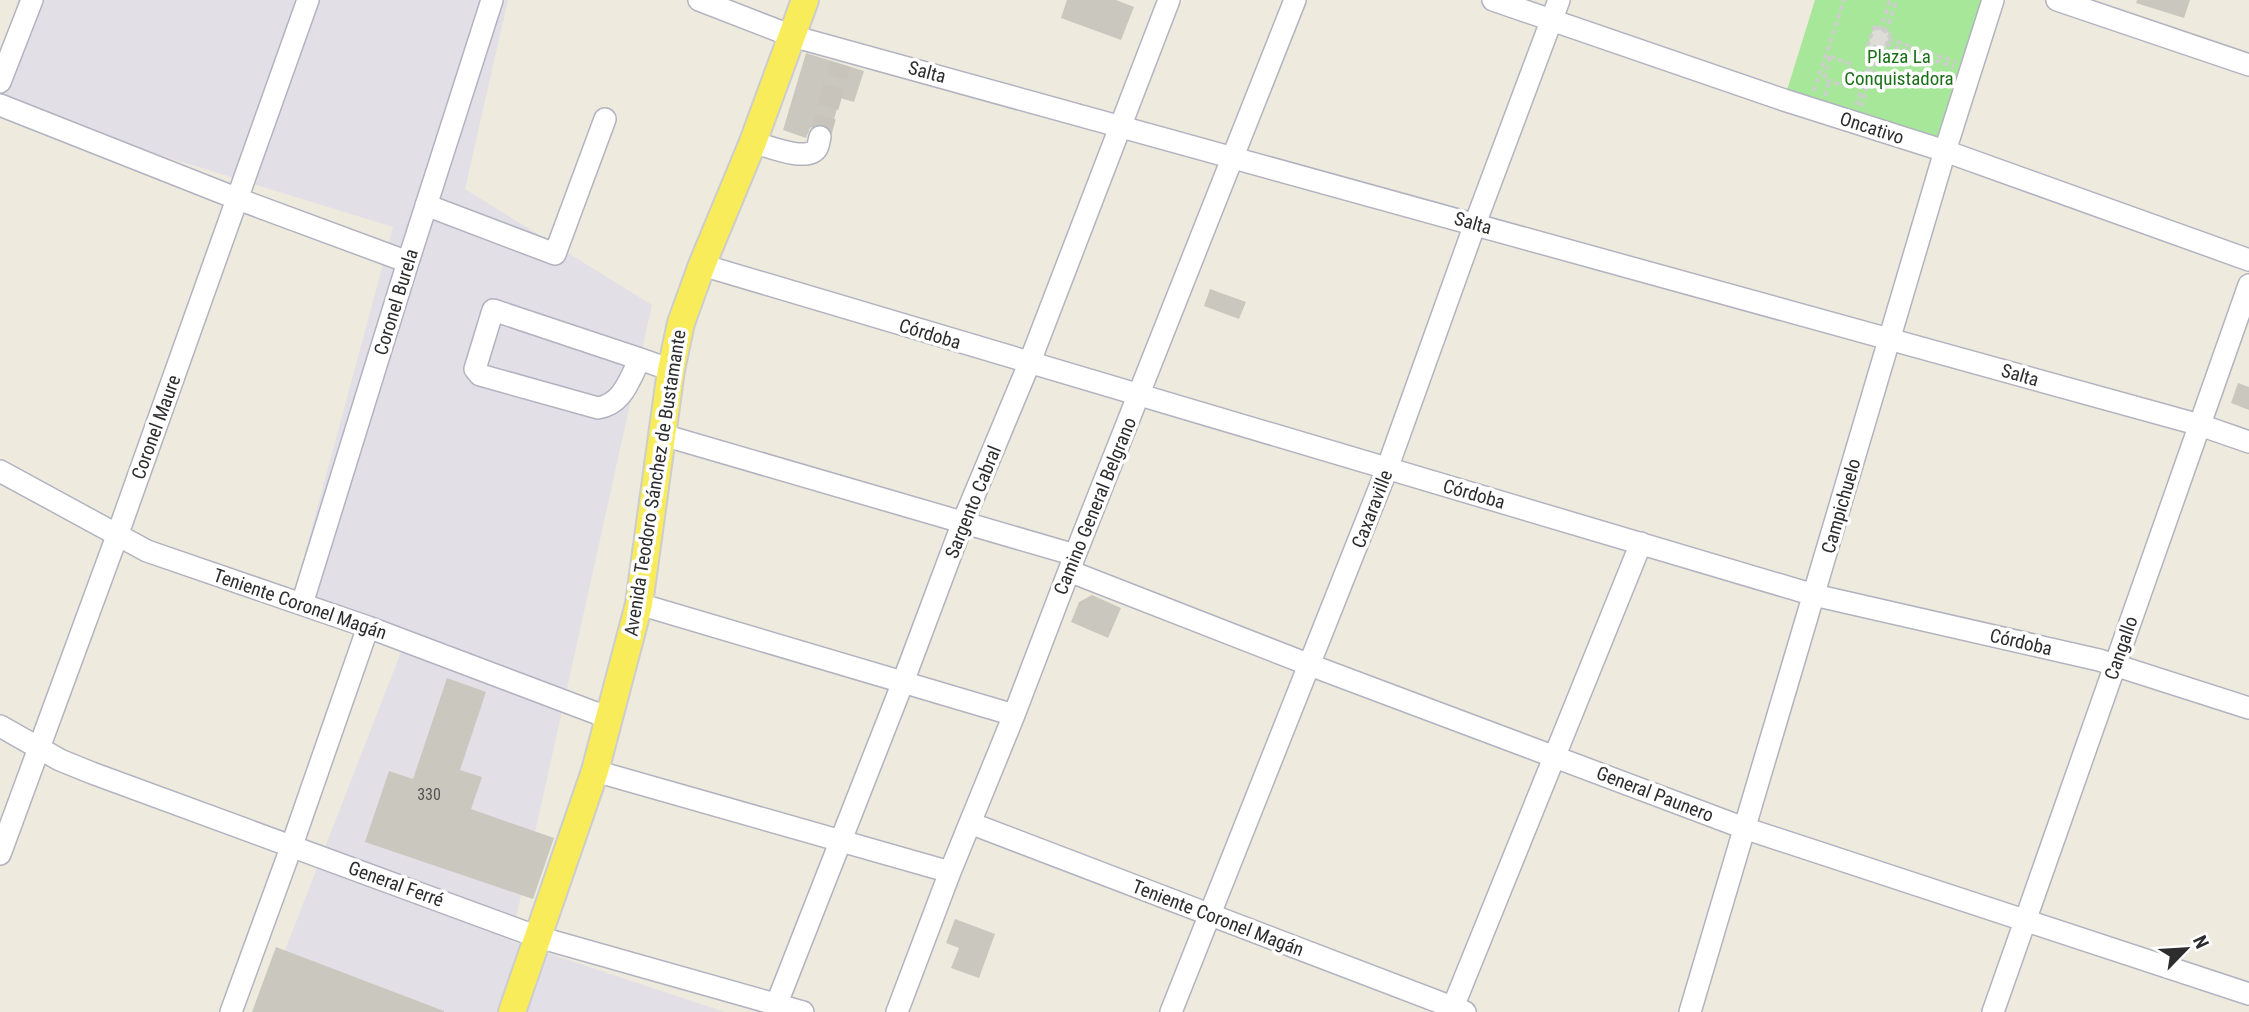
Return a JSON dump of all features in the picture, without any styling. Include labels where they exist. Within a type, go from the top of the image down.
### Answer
[{"type":"main road","name":"Avenida Teodoro Sánchez de Bustamante","points":[[513,1012],[595,771],[639,604],[671,370],[681,323],[806,0]]},
{"type":"street","points":[[0,82],[32,0]]},
{"type":"street","name":"Coronel Maure","points":[[0,853],[117,536],[308,0]]},
{"type":"street","name":"Coronel Burela","points":[[302,604],[492,0]]},
{"type":"street","name":"Salta","points":[[699,0],[842,57],[1234,156],[2200,425],[2249,442]]},
{"type":"street","name":"Sargento Cabral","points":[[777,1003],[963,522],[1029,364],[1169,0]]},
{"type":"street","name":"Camino General Belgrano","points":[[897,1012],[1294,0]]},
{"type":"street","name":"Oncativo","points":[[1493,0],[1556,9],[1812,99],[1854,111],[1945,151],[2249,260]]},
{"type":"street","name":"Campichuelo","points":[[1690,1012],[1945,151],[1962,67],[1993,0]]},
{"type":"street","points":[[2057,0],[2249,65]]},
{"type":"street","name":"Caxaraville","points":[[1171,1012],[1387,469],[1556,9]]},
{"type":"street","points":[[0,105],[237,199],[408,262]]},
{"type":"street","points":[[426,205],[555,254],[605,120]]},
{"type":"street","points":[[753,142],[800,155],[810,154],[817,148],[820,136]]},
{"type":"street","name":"Córdoba","points":[[702,265],[1814,595],[2115,664],[2249,708]]},
{"type":"street","name":"Cangallo","points":[[1993,1012],[2249,285]]},
{"type":"street","points":[[640,359],[618,400],[610,406],[598,408],[480,375],[475,369],[493,310],[640,359],[671,370]]},
{"type":"street","name":"General Paunero","points":[[663,435],[963,522],[1072,563],[1310,665],[1744,828],[2249,994]]},
{"type":"street","name":"Teniente Coronel Magán","points":[[0,471],[147,551],[368,627],[609,718]]},
{"type":"street","points":[[1457,1010],[1641,543]]},
{"type":"street","points":[[639,604],[1014,715]]},
{"type":"street","points":[[231,1012],[368,627]]},
{"type":"street","name":"General Ferré","points":[[0,726],[38,748],[92,773],[538,937],[803,1012]]},
{"type":"street","points":[[595,771],[950,872]]},
{"type":"street","name":"Teniente Coronel Magán","points":[[970,823],[1457,1010]]},
{"type":"path","points":[[1836,97],[1812,99],[1844,0]]},
{"type":"path","points":[[1880,30],[1890,0]]},
{"type":"path","points":[[1886,32],[1897,0]]},
{"type":"path","points":[[1874,27],[1886,32],[1890,33],[1885,50],[1868,44],[1874,27]]},
{"type":"path","points":[[1888,42],[1962,67]]},
{"type":"path","points":[[1854,111],[1877,48]]},
{"type":"path","points":[[1854,111],[1877,48]]},
{"type":"path","points":[[1830,57],[1852,64],[1845,86],[1824,79],[1828,64],[1830,57]]},
{"type":"path","points":[[1822,62],[1828,64]]},
{"type":"path","points":[[1949,78],[1962,67]]},
{"type":"path","points":[[1849,70],[1865,75]]},
{"type":"shaded area","points":[[18,0],[508,0],[465,189],[652,305],[511,941],[725,1012],[261,1012],[408,634],[290,609],[393,227],[0,106],[0,92]]},
{"type":"shaded area","points":[[1874,27],[1890,33],[1885,50],[1868,45]]},
{"type":"green space","name":"Plaza La Conquistadora","points":[[1815,0],[1993,0],[1945,151],[1784,100]]},
{"type":"building","points":[[1067,0],[1116,0],[1134,7],[1121,40],[1061,18]]},
{"type":"building","points":[[2137,0],[2190,0],[2184,18],[2136,3]]},
{"type":"building","points":[[806,53],[864,71],[854,102],[840,98],[831,130],[824,125],[816,125],[810,128],[806,138],[783,130]]},
{"type":"building","points":[[1210,289],[1246,302],[1239,319],[1204,306]]},
{"type":"building","points":[[2238,383],[2249,387],[2249,410],[2231,403]]},
{"type":"building","points":[[1092,595],[1121,608],[1108,638],[1071,622],[1079,602]]},
{"type":"building","points":[[447,678],[486,692],[460,770],[482,777],[471,809],[554,838],[533,899],[365,842],[389,771],[413,779]]},
{"type":"building","points":[[955,919],[995,934],[979,978],[951,968],[959,948],[946,943]]},
{"type":"building","points":[[276,947],[444,1011],[444,1012],[252,1012]]},
{"type":"tunnel","points":[[820,137],[840,64]]}]
